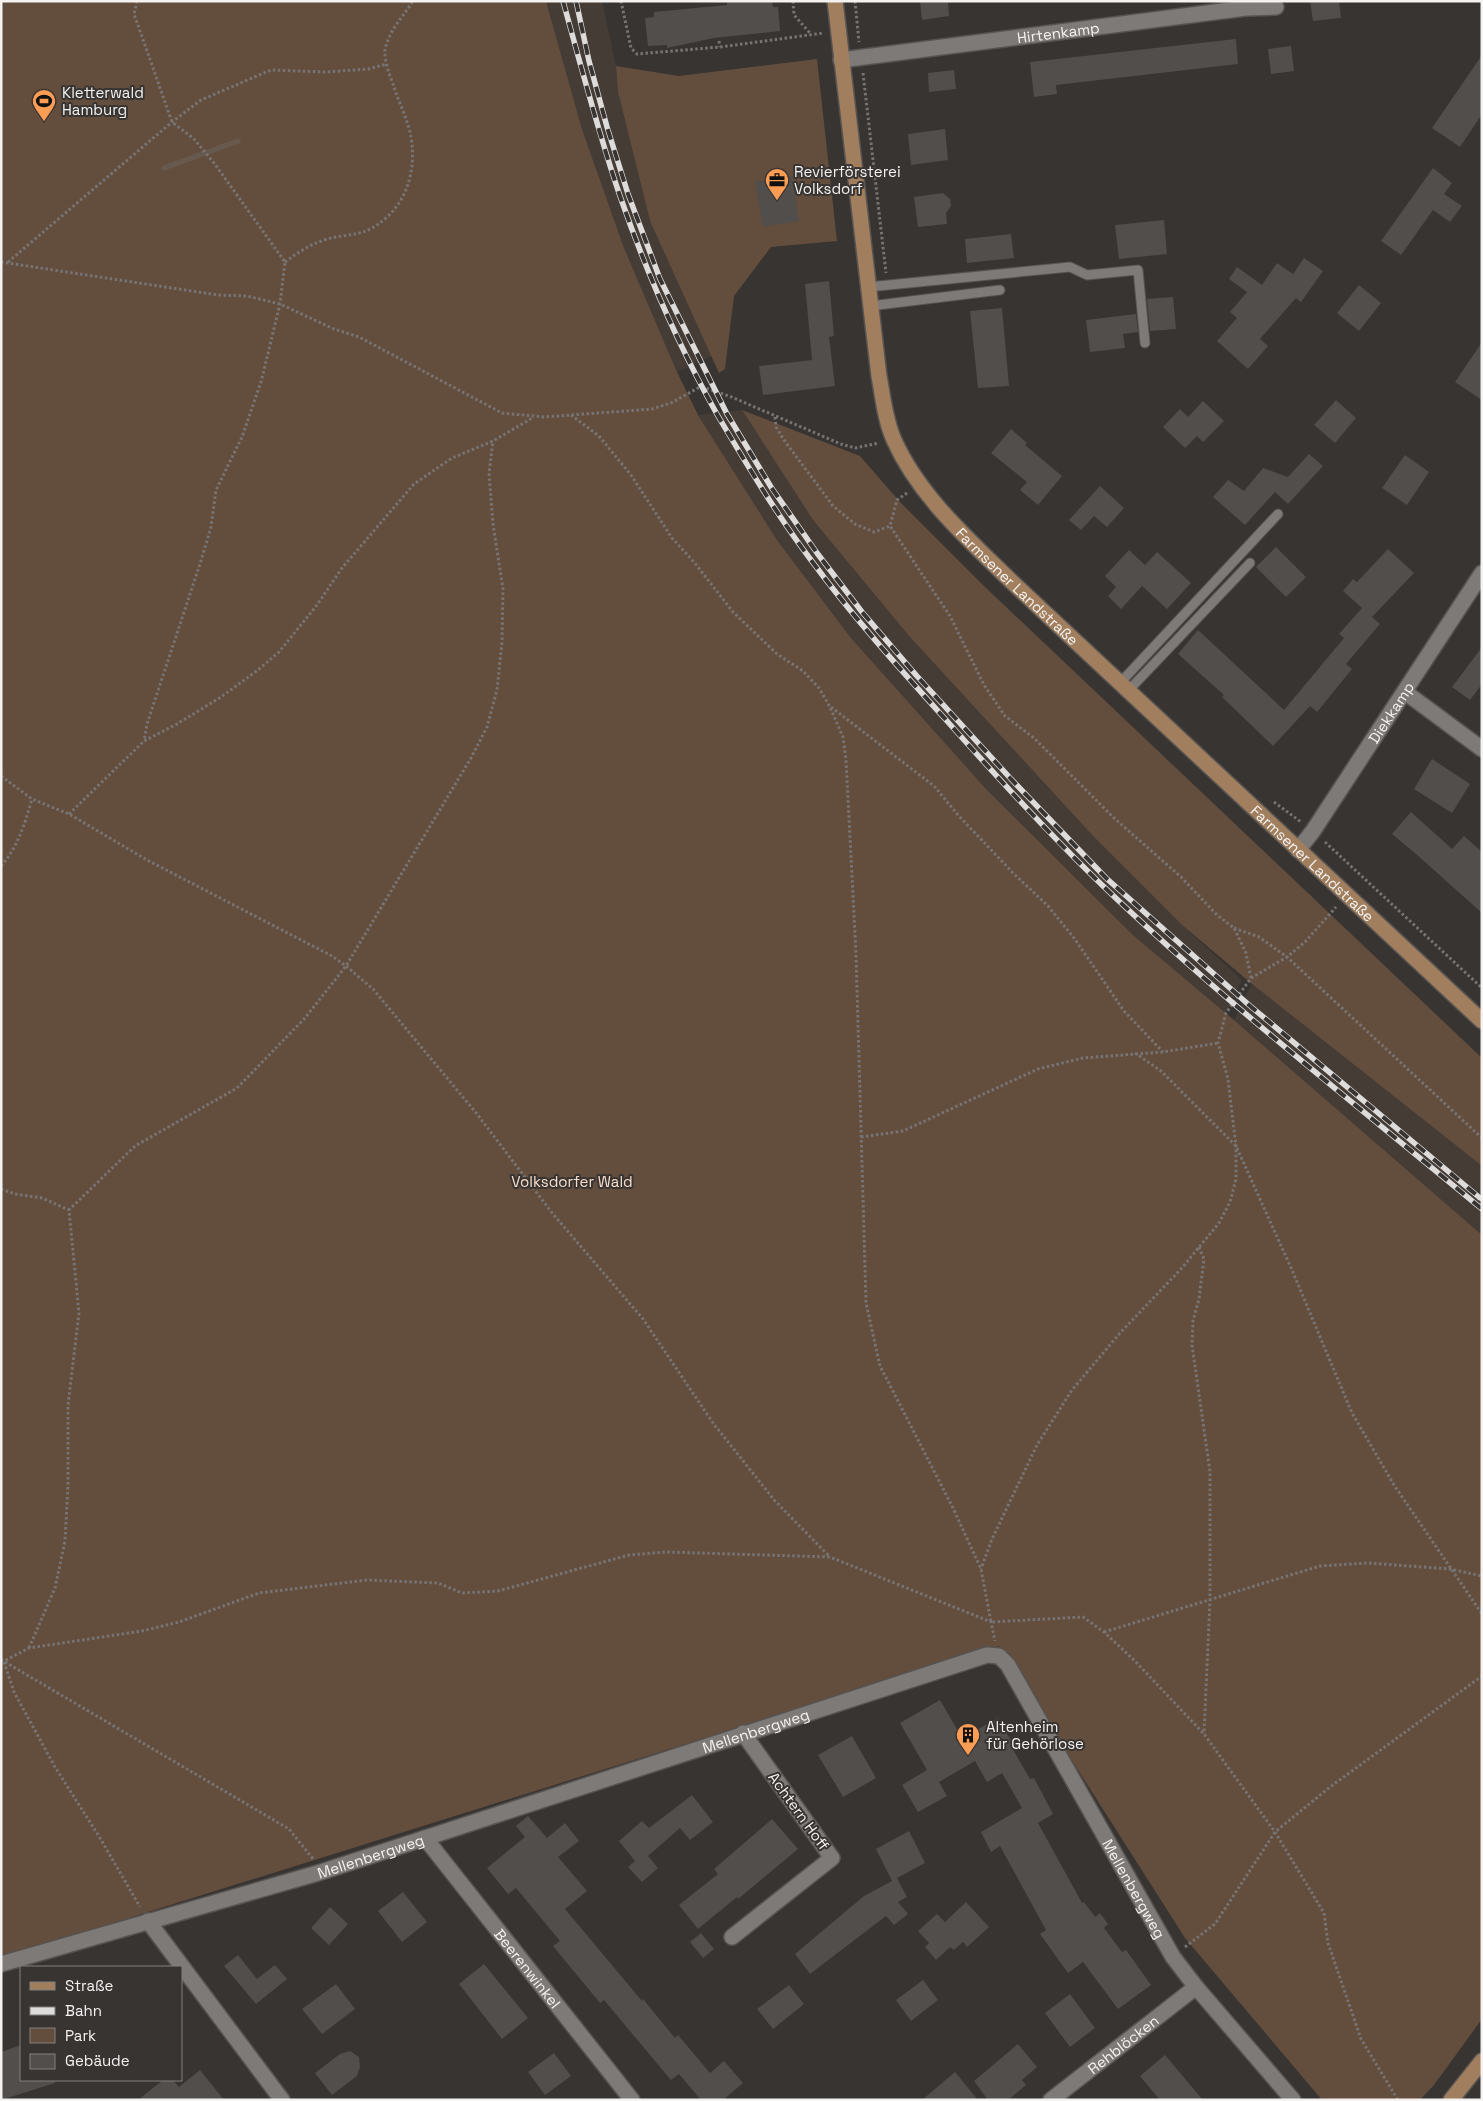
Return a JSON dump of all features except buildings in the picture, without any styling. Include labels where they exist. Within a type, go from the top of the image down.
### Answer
[{"type":"main road","name":"Farmsener Landstraße","points":[[835,1],[870,306],[884,402],[894,440],[920,484],[971,542],[1482,1021]]},
{"type":"main road","points":[[1451,2100],[1482,2061]]},
{"type":"street","name":"Hirtenkamp","points":[[841,60],[1246,8],[1276,7]]},
{"type":"street","name":"Diekkamp","points":[[1298,850],[1313,831],[1482,573]]},
{"type":"street","points":[[1405,692],[1482,749]]},
{"type":"street","name":"Mellenbergweg","points":[[1,1964],[318,1873],[987,1655],[999,1656],[1008,1666],[1173,1957],[1196,1987],[1293,2100]]},
{"type":"street","name":"Achtern Hoff","points":[[732,1937],[832,1858],[744,1733]]},
{"type":"street","name":"Beerenwinkel","points":[[425,1838],[632,2100]]},
{"type":"street","points":[[148,1921],[182,1966]]},
{"type":"street","points":[[182,1966],[282,2100]]},
{"type":"street","name":"Rehblöcken","points":[[1051,2100],[1196,1987]]},
{"type":"lane","points":[[868,287],[1070,267],[1087,275],[1138,270],[1145,343]]},
{"type":"lane","points":[[870,306],[1000,290]]},
{"type":"lane","points":[[1124,687],[1278,514]]},
{"type":"lane","points":[[1124,687],[1250,563]]},
{"type":"path","points":[[137,1],[134,14],[172,122],[194,139],[214,163],[285,262],[280,304],[260,382],[242,437],[216,490],[211,527],[163,680],[147,724],[144,741]]},
{"type":"path","points":[[285,262],[309,246],[322,241],[334,237],[361,234],[385,219],[395,210],[404,196],[412,169],[411,136],[387,64],[385,52],[388,38],[396,24],[414,1]]},
{"type":"path","points":[[621,1],[631,48],[637,54],[672,49],[720,47],[838,31]]},
{"type":"path","points":[[793,1],[794,15],[810,34]]},
{"type":"path","points":[[855,1],[888,286]]},
{"type":"path","points":[[719,41],[720,47]]},
{"type":"path","points":[[8,263],[172,122],[201,100],[271,70],[326,72],[368,69],[387,64]]},
{"type":"path","points":[[1,262],[218,295],[247,296],[280,304],[334,329],[367,341],[502,413],[535,417],[652,409],[671,403],[692,391],[705,388],[855,448],[894,440]]},
{"type":"path","points":[[571,415],[599,436],[631,475],[672,538],[694,562],[733,612],[777,654],[802,671],[819,688],[830,707],[843,737],[846,760],[856,954],[866,1303],[880,1366],[953,1508],[980,1569],[991,1622]]},
{"type":"path","points":[[69,814],[144,741],[177,724],[220,697],[279,652],[317,605],[342,568],[414,484],[452,458],[494,441],[535,417]]},
{"type":"path","points":[[775,417],[776,427],[784,440],[833,506],[856,524],[874,532],[890,526]]},
{"type":"path","points":[[69,1210],[135,1146],[237,1088],[305,1018],[346,966],[471,758],[487,727],[497,690],[502,642],[503,589],[493,524],[489,473],[494,441]]},
{"type":"path","points":[[890,526],[898,500],[920,484]]},
{"type":"path","points":[[890,526],[950,616],[992,699],[1005,716],[1034,738],[1102,806],[1181,878],[1217,915],[1234,928],[1259,937],[1287,957],[1482,1138]]},
{"type":"path","points":[[830,707],[934,786],[1013,874],[1048,906],[1074,938],[1124,1011],[1163,1052]]},
{"type":"path","points":[[1,776],[32,799],[69,814],[147,860],[315,947],[346,966],[373,989],[477,1114],[553,1214],[643,1319],[713,1422],[775,1501],[830,1557]]},
{"type":"path","points":[[1,866],[10,856],[22,831],[32,799]]},
{"type":"path","points":[[1274,802],[1313,831],[1482,988]]},
{"type":"path","points":[[980,1569],[992,1539],[1037,1445],[1072,1390],[1120,1333],[1181,1269],[1219,1223],[1230,1202],[1236,1179],[1236,1146],[1228,1079],[1218,1044],[1226,1013],[1251,978],[1287,957],[1304,942],[1346,895]]},
{"type":"path","points":[[1234,928],[1246,953],[1251,978]]},
{"type":"path","points":[[861,1137],[903,1131],[1038,1070],[1083,1058],[1163,1052],[1218,1044]]},
{"type":"path","points":[[1135,1053],[1160,1071],[1236,1146],[1292,1270],[1352,1413],[1394,1485],[1482,1614]]},
{"type":"path","points":[[1,1189],[15,1194],[42,1198],[69,1210]]},
{"type":"path","points":[[29,1648],[55,1588],[65,1541],[68,1484],[68,1405],[79,1313],[69,1210]]},
{"type":"path","points":[[1198,1247],[1204,1259],[1199,1299],[1193,1321],[1192,1345],[1210,1472],[1210,1600],[1204,1734]]},
{"type":"path","points":[[2,1662],[29,1648],[142,1631],[179,1622],[259,1593],[296,1587],[367,1580],[438,1583],[462,1593],[498,1591],[629,1555],[666,1552],[830,1557],[991,1622],[1083,1617],[1104,1632],[1135,1660],[1204,1734],[1275,1832],[1324,1913],[1328,1944],[1361,2038],[1398,2100]]},
{"type":"path","points":[[1104,1632],[1320,1566],[1368,1563],[1450,1569],[1482,1576]]},
{"type":"path","points":[[2,1662],[288,1828],[311,1856],[318,1873]]},
{"type":"path","points":[[2,1662],[14,1692],[41,1742],[148,1921]]},
{"type":"path","points":[[1173,1957],[1215,1924],[1275,1832],[1330,1787],[1482,1676]]},
{"type":"shaded area","points":[[546,1],[602,1],[616,66],[618,92],[650,221],[712,356],[677,372],[624,248],[582,129]]},
{"type":"shaded area","points":[[742,410],[813,520],[909,636],[1094,837],[1182,925],[1242,980],[1226,1013],[1133,935],[987,790],[851,638],[777,540],[698,415]]},
{"type":"shaded area","points":[[1252,984],[1482,1166],[1482,1235],[1234,1020]]},
{"type":"green space","name":"Volksdorfer Wald","points":[[1,1],[546,1],[582,129],[624,248],[677,372],[698,415],[777,540],[851,638],[987,790],[1133,935],[1482,1235],[1482,2019],[1434,2085],[1420,2100],[1322,2100],[1185,1938],[999,1646],[1,1958]]},
{"type":"green space","points":[[817,59],[837,241],[771,247],[734,296],[725,369],[719,373],[650,221],[618,92],[616,66],[679,76]]},
{"type":"green space","points":[[742,410],[860,456],[900,502],[982,584],[1482,1058],[1482,1166],[1252,984],[1182,925],[1094,837],[909,636],[813,520]]},
{"type":"waterway","points":[[164,168],[238,141]]},
{"type":"railway","points":[[563,1],[612,172],[630,224],[664,308],[718,416],[774,508],[798,543],[843,602],[912,682],[1042,825],[1102,885],[1241,1010],[1482,1209]]},
{"type":"railway","points":[[576,1],[589,61],[607,127],[628,194],[660,279],[727,414],[771,487],[817,553],[862,612],[916,675],[1011,779],[1106,878],[1249,1005],[1480,1198]]},
{"type":"place","name":"Kletterwald Hamburg","points":[[44,122]]},
{"type":"place","name":"Revierförsterei Volksdorf","points":[[777,201]]},
{"type":"place","name":"Altenheim für Gehörlose","points":[[968,1756]]}]
